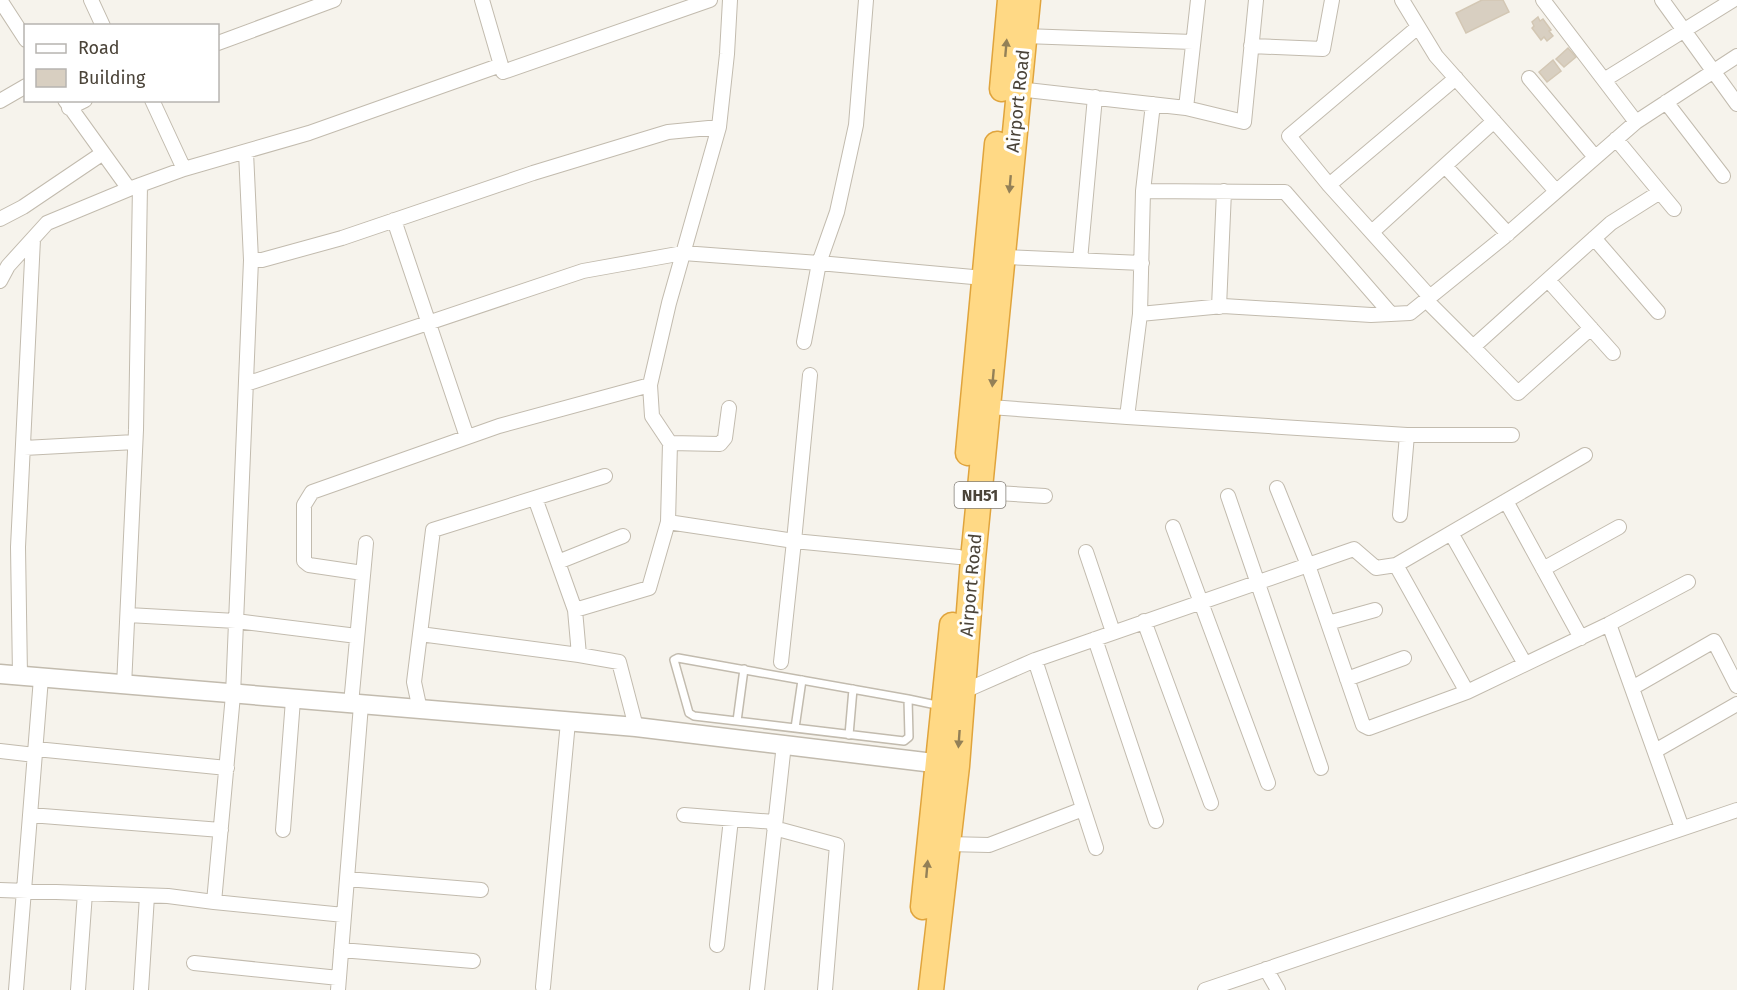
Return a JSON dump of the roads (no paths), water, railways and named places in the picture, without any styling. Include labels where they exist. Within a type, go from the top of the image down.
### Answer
[{"type":"highway","name":"Airport Road","points":[[931,990],[947,844],[947,765],[943,706],[959,557],[1010,0]]},
{"type":"highway","name":"Airport Road","points":[[915,990],[947,765],[962,692],[1028,0]]},
{"type":"street","points":[[91,0],[102,24]]},
{"type":"street","points":[[219,43],[334,0]]},
{"type":"street","points":[[482,0],[503,72],[710,0]]},
{"type":"street","points":[[575,610],[650,588],[668,522],[670,443],[652,416],[650,385],[683,253],[719,127],[730,0]]},
{"type":"street","points":[[804,342],[819,263],[837,212],[856,125],[866,0]]},
{"type":"street","points":[[1186,108],[1198,0]]},
{"type":"street","points":[[1018,88],[1186,108],[1244,122],[1256,0]]},
{"type":"street","points":[[1251,46],[1323,50],[1332,0]]},
{"type":"street","points":[[1402,0],[1436,56],[1556,191]]},
{"type":"street","points":[[1543,0],[1636,122]]},
{"type":"street","points":[[1662,0],[1737,104]]},
{"type":"street","points":[[1604,80],[1736,0]]},
{"type":"street","points":[[6,2],[24,35]]},
{"type":"street","points":[[1418,27],[1289,136],[1428,298],[1518,393],[1591,328]]},
{"type":"street","points":[[1024,36],[1193,42]]},
{"type":"street","points":[[1140,315],[1219,307],[1371,315],[1410,313],[1508,234],[1636,122],[1737,56]]},
{"type":"street","points":[[0,282],[8,266],[47,223],[184,169],[320,129],[501,65]]},
{"type":"street","points":[[1329,185],[1456,78]]},
{"type":"street","points":[[1529,78],[1595,157]]},
{"type":"street","points":[[0,101],[24,87]]},
{"type":"street","points":[[1080,260],[1095,97]]},
{"type":"street","points":[[153,102],[184,169]]},
{"type":"street","points":[[1666,102],[1723,176]]},
{"type":"street","points":[[67,104],[103,153],[135,187],[135,442],[124,686]]},
{"type":"street","points":[[1127,417],[1140,315],[1143,191],[1153,104]]},
{"type":"street","points":[[1372,232],[1494,121]]},
{"type":"street","points":[[251,260],[262,260],[342,238],[668,132],[719,127]]},
{"type":"street","points":[[1616,139],[1674,209]]},
{"type":"street","points":[[214,902],[233,695],[251,260],[246,152]]},
{"type":"street","points":[[0,219],[23,207],[103,153]]},
{"type":"street","points":[[1445,166],[1508,234]]},
{"type":"street","points":[[1143,191],[1285,192],[1391,314]]},
{"type":"street","points":[[1219,307],[1224,191]]},
{"type":"street","points":[[1473,347],[1611,223],[1660,192]]},
{"type":"street","points":[[394,220],[467,437]]},
{"type":"street","points":[[1593,238],[1658,312]]},
{"type":"street","points":[[20,676],[18,547],[33,239]]},
{"type":"street","points":[[246,384],[583,271],[683,253],[984,278]]},
{"type":"street","points":[[1004,257],[1142,263]]},
{"type":"street","points":[[1548,280],[1613,353]]},
{"type":"street","points":[[781,662],[810,375]]},
{"type":"street","points":[[363,573],[306,563],[302,557],[302,546],[304,505],[308,495],[467,437],[584,401],[650,385]]},
{"type":"street","points":[[990,407],[1407,435],[1512,435]]},
{"type":"street","points":[[670,443],[720,444],[725,438],[729,408]]},
{"type":"street","points":[[1400,515],[1407,435]]},
{"type":"street","points":[[24,448],[135,442]]},
{"type":"street","points":[[962,692],[1035,660],[1354,549],[1376,568],[1396,565],[1585,455]]},
{"type":"street","points":[[420,710],[414,682],[433,530],[605,476]]},
{"type":"street","points":[[1277,488],[1308,565],[1360,719],[1370,728],[1467,692],[1581,638],[1688,582]]},
{"type":"street","points":[[980,492],[1045,496]]},
{"type":"street","points":[[1227,496],[1255,583],[1321,768]]},
{"type":"street","points":[[536,498],[575,610],[579,655]]},
{"type":"street","points":[[1506,501],[1581,638]]},
{"type":"street","points":[[668,522],[794,541],[959,557]]},
{"type":"street","points":[[1173,527],[1268,783]]},
{"type":"street","points":[[1543,569],[1619,527]]},
{"type":"street","points":[[1451,533],[1525,664]]},
{"type":"street","points":[[558,562],[623,536]]},
{"type":"street","points":[[194,963],[338,984],[347,879],[356,705],[357,636],[366,543]]},
{"type":"street","points":[[1086,552],[1113,632]]},
{"type":"street","points":[[1396,565],[1467,692]]},
{"type":"street","points":[[1328,623],[1375,610]]},
{"type":"street","points":[[128,615],[236,621],[357,636]]},
{"type":"street","points":[[1144,621],[1210,803]]},
{"type":"street","points":[[1609,624],[1682,828]]},
{"type":"street","points":[[420,634],[619,662],[636,727]]},
{"type":"street","points":[[1095,639],[1156,821]]},
{"type":"street","points":[[1632,688],[1714,641],[1737,686]]},
{"type":"street","points":[[1347,679],[1404,658]]},
{"type":"street","points":[[1035,660],[1096,848]]},
{"type":"street","points":[[0,674],[636,727],[947,765]]},
{"type":"street","points":[[16,990],[41,678]]},
{"type":"street","points":[[283,830],[293,700]]},
{"type":"street","points":[[1655,751],[1737,704]]},
{"type":"street","points":[[543,987],[568,722]]},
{"type":"street","points":[[757,990],[784,744]]},
{"type":"street","points":[[0,751],[227,768]]},
{"type":"street","points":[[947,844],[989,845],[1083,809]]},
{"type":"street","points":[[1205,990],[1737,810]]},
{"type":"street","points":[[30,815],[221,830]]},
{"type":"street","points":[[684,815],[774,825],[837,845],[825,990]]},
{"type":"street","points":[[717,945],[731,819]]},
{"type":"street","points":[[347,879],[481,890]]},
{"type":"street","points":[[0,890],[147,896],[344,915]]},
{"type":"street","points":[[78,990],[85,893]]},
{"type":"street","points":[[141,990],[147,896]]},
{"type":"street","points":[[341,950],[473,961]]},
{"type":"street","points":[[1266,969],[1278,990]]},
{"type":"lane","points":[[908,699],[909,737],[907,741],[691,715],[674,660],[678,658],[744,669],[908,699],[943,706]]},
{"type":"lane","points":[[737,721],[744,669]]},
{"type":"lane","points":[[795,728],[802,680]]},
{"type":"lane","points":[[849,735],[853,689]]}]
